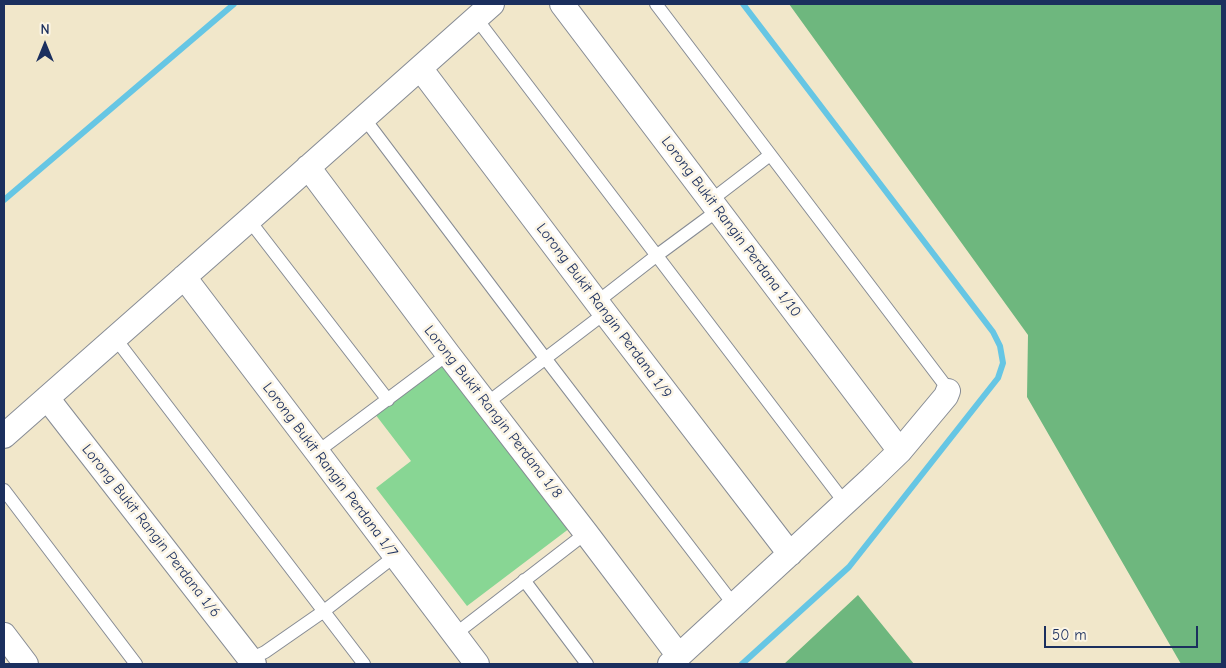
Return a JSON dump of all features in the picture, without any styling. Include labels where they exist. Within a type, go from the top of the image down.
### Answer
[{"type":"street","name":"Lorong Bukit Rangin Perdana 1/10","points":[[562,4],[900,451]]},
{"type":"street","points":[[4,436],[484,11]]},
{"type":"street","name":"Lorong Bukit Rangin Perdana 1/9","points":[[420,68],[790,554]]},
{"type":"street","name":"Lorong Bukit Rangin Perdana 1/8","points":[[308,167],[448,354],[586,532],[674,660]]},
{"type":"street","name":"Lorong Bukit Rangin Perdana 1/7","points":[[184,277],[476,664]]},
{"type":"street","points":[[674,660],[900,451],[946,396],[948,391]]},
{"type":"street","name":"Lorong Bukit Rangin Perdana 1/6","points":[[48,398],[248,662]]},
{"type":"street","points":[[4,635],[26,664]]},
{"type":"lane","points":[[656,4],[948,391]]},
{"type":"lane","points":[[484,11],[656,256],[845,503]]},
{"type":"lane","points":[[364,118],[734,605]]},
{"type":"lane","points":[[487,403],[545,358],[770,155]]},
{"type":"lane","points":[[249,220],[388,400]]},
{"type":"lane","points":[[115,338],[364,664]]},
{"type":"lane","points":[[317,452],[448,354]]},
{"type":"lane","points":[[4,490],[136,664]]},
{"type":"lane","points":[[454,634],[586,532]]},
{"type":"lane","points":[[248,662],[324,611],[395,556]]},
{"type":"lane","points":[[524,580],[587,664]]},
{"type":"green space","points":[[789,4],[1222,4],[1222,664],[1181,664],[1027,397],[1028,335]]},
{"type":"green space","points":[[443,363],[570,528],[467,606],[376,488],[411,461],[375,414]]},
{"type":"green space","points":[[858,595],[914,664],[784,664]]},
{"type":"waterway","points":[[4,200],[234,4]]},
{"type":"waterway","points":[[742,664],[849,567],[998,378],[1003,363],[1000,346],[993,332],[743,4]]}]
